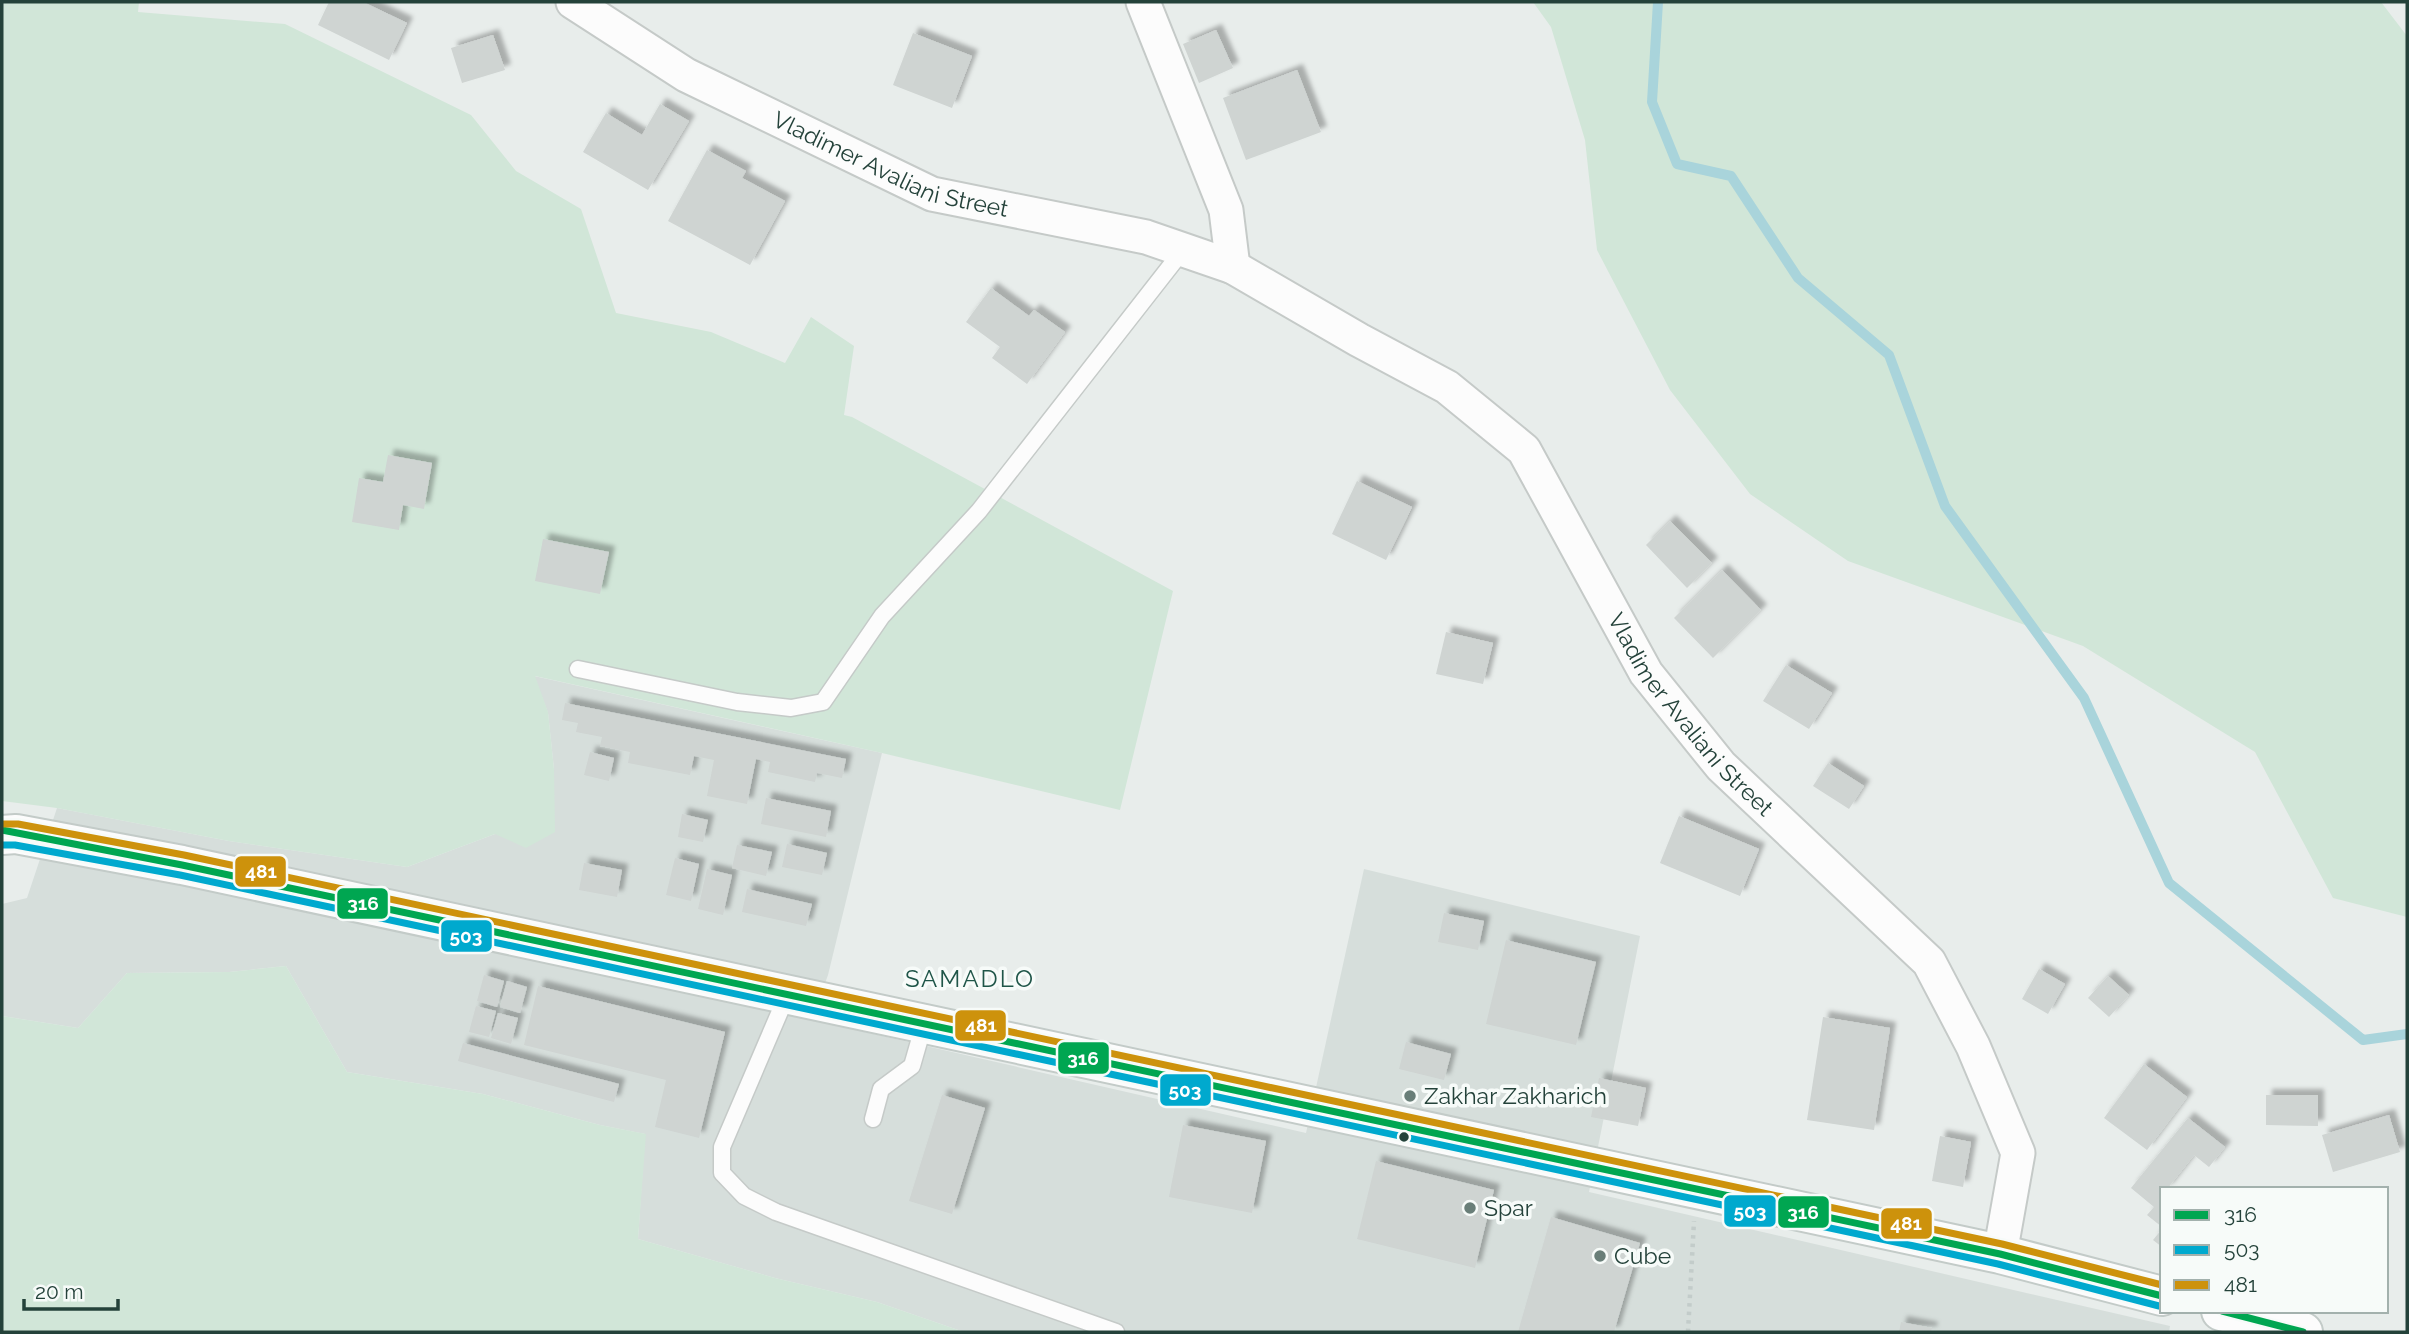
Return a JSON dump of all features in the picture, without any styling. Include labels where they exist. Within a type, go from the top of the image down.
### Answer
[{"type":"main road","points":[[6,833],[182,865],[2000,1254],[2160,1295]]},
{"type":"main road","points":[[2229,1313],[2303,1332]]},
{"type":"street","name":"Vladimer Avaliani Street","points":[[573,2],[686,75],[932,194],[1146,237],[1233,267],[1447,387],[1524,450],[1646,673],[1721,766],[1928,962],[1973,1046],[2018,1153],[2000,1254]]},
{"type":"street","points":[[1143,2],[1226,210],[1233,267]]},
{"type":"lane","points":[[578,669],[737,702],[791,708],[823,702],[881,616],[979,510],[1183,250]]},
{"type":"lane","points":[[787,995],[722,1147],[722,1173],[744,1196],[776,1212],[1116,1332]]},
{"type":"lane","points":[[873,1119],[881,1089],[912,1066],[924,1024]]},
{"type":"path","points":[[1688,1332],[1696,1190]]},
{"type":"shaded area","points":[[534,676],[882,753],[828,975],[812,1020],[1306,1133],[1364,869],[1640,936],[1589,1192],[2170,1326],[2169,1332],[964,1332],[877,1302],[775,1278],[638,1239],[645,1134],[483,1094],[347,1072],[286,966],[229,972],[127,973],[78,1028],[2,1016],[2,904],[27,898],[57,808],[229,841],[407,867],[495,834],[554,769],[548,713]]},
{"type":"green space","points":[[2,2],[139,2],[138,12],[285,24],[471,115],[516,171],[581,209],[616,313],[711,332],[785,363],[811,317],[854,346],[844,415],[1173,591],[1120,810],[882,753],[535,676],[548,712],[554,769],[555,832],[526,848],[495,834],[407,867],[229,841],[57,808],[2,801]]},
{"type":"green space","points":[[1533,2],[2381,2],[2407,36],[2407,917],[2333,898],[2255,752],[2083,646],[1848,561],[1750,494],[1670,390],[1597,250],[1585,140],[1551,27]]},
{"type":"green space","points":[[286,966],[347,1072],[483,1094],[600,1125],[646,1134],[638,1239],[775,1278],[877,1302],[964,1332],[2,1332],[2,1016],[78,1028],[127,973],[229,972]]},
{"type":"building","points":[[329,2],[363,2],[407,23],[389,60],[318,25]]},
{"type":"building","points":[[1216,30],[1233,68],[1199,83],[1183,44]]},
{"type":"building","points":[[913,33],[972,56],[952,108],[893,85]]},
{"type":"building","points":[[493,35],[505,70],[462,83],[451,48]]},
{"type":"building","points":[[1297,70],[1321,132],[1246,160],[1223,98]]},
{"type":"building","points":[[660,104],[689,121],[648,190],[583,152],[606,113],[642,135]]},
{"type":"building","points":[[707,150],[746,171],[742,178],[785,201],[750,265],[668,221]]},
{"type":"building","points":[[991,288],[1029,316],[1034,310],[1065,332],[1027,384],[992,358],[1000,347],[966,322]]},
{"type":"building","points":[[388,455],[432,463],[424,509],[403,505],[399,530],[352,522],[359,478],[383,482]]},
{"type":"building","points":[[1357,481],[1412,507],[1386,560],[1332,534]]},
{"type":"building","points":[[1670,521],[1712,563],[1687,588],[1646,545]]},
{"type":"building","points":[[543,539],[609,552],[600,594],[535,581]]},
{"type":"building","points":[[1722,570],[1761,610],[1713,658],[1674,618]]},
{"type":"building","points":[[1446,632],[1493,643],[1483,684],[1436,674]]},
{"type":"building","points":[[1786,665],[1832,693],[1809,729],[1763,701]]},
{"type":"building","points":[[565,703],[846,759],[842,778],[817,773],[815,782],[768,772],[770,762],[756,759],[747,804],[707,796],[714,760],[694,756],[690,775],[628,763],[630,752],[600,746],[602,737],[576,732],[578,723],[562,720]]},
{"type":"building","points":[[590,752],[614,758],[609,781],[584,775]]},
{"type":"building","points":[[1828,763],[1864,786],[1849,809],[1813,786]]},
{"type":"building","points":[[766,798],[831,811],[826,837],[761,824]]},
{"type":"building","points":[[682,814],[708,820],[703,842],[678,837]]},
{"type":"building","points":[[1679,816],[1759,849],[1740,896],[1660,863]]},
{"type":"building","points":[[787,844],[827,853],[822,875],[782,867]]},
{"type":"building","points":[[737,845],[772,852],[766,876],[732,868]]},
{"type":"building","points":[[675,858],[699,864],[691,901],[666,895]]},
{"type":"building","points":[[584,863],[622,870],[617,897],[579,890]]},
{"type":"building","points":[[707,869],[732,875],[723,915],[698,909]]},
{"type":"building","points":[[747,889],[812,904],[806,926],[742,912]]},
{"type":"building","points":[[1444,913],[1484,921],[1478,950],[1438,942]]},
{"type":"building","points":[[1506,940],[1596,962],[1576,1045],[1486,1024]]},
{"type":"building","points":[[2039,969],[2065,984],[2048,1014],[2022,999]]},
{"type":"building","points":[[484,975],[504,981],[497,1007],[477,1001]]},
{"type":"building","points":[[2108,976],[2129,995],[2109,1017],[2088,998]]},
{"type":"building","points":[[507,981],[527,987],[520,1013],[500,1007]]},
{"type":"building","points":[[538,986],[725,1032],[699,1138],[655,1127],[666,1080],[524,1045]]},
{"type":"building","points":[[476,1006],[496,1011],[489,1037],[469,1032]]},
{"type":"building","points":[[498,1013],[518,1018],[511,1044],[491,1038]]},
{"type":"building","points":[[1823,1017],[1890,1028],[1874,1130],[1807,1120]]},
{"type":"building","points":[[1406,1042],[1451,1054],[1444,1080],[1399,1069]]},
{"type":"building","points":[[463,1043],[619,1084],[614,1102],[458,1061]]},
{"type":"building","points":[[2144,1064],[2187,1097],[2147,1150],[2104,1118]]},
{"type":"building","points":[[1599,1078],[1646,1088],[1638,1126],[1591,1117]]},
{"type":"building","points":[[942,1095],[985,1108],[952,1214],[909,1201]]},
{"type":"building","points":[[2266,1095],[2318,1095],[2318,1126],[2266,1125]]},
{"type":"building","points":[[2389,1115],[2400,1152],[2333,1172],[2322,1135]]},
{"type":"building","points":[[2188,1118],[2225,1147],[2209,1167],[2194,1155],[2169,1187],[2160,1187],[2160,1225],[2147,1215],[2154,1207],[2131,1188]]},
{"type":"building","points":[[1183,1125],[1266,1141],[1252,1213],[1169,1197]]},
{"type":"building","points":[[1940,1136],[1971,1142],[1963,1187],[1932,1181]]},
{"type":"building","points":[[1376,1161],[1494,1190],[1475,1268],[1357,1239]]},
{"type":"building","points":[[1551,1217],[1640,1243],[1614,1332],[1518,1332]]},
{"type":"building","points":[[2160,1231],[2160,1245],[2153,1240]]},
{"type":"building","points":[[1901,1322],[1932,1328],[1931,1332],[1899,1332]]},
{"type":"waterway","points":[[1658,2],[1652,102],[1677,164],[1731,176],[1798,278],[1889,355],[1945,506],[2084,698],[2169,883],[2363,1040],[2407,1034]]},
{"type":"transit line","name":"481","points":[[2,824],[18,824],[184,855],[2002,1244],[2160,1284]]},
{"type":"transit line","name":"316","points":[[2,830],[182,865],[2000,1254],[2160,1295]]},
{"type":"transit line","name":"503","points":[[3,845],[180,875],[1998,1264],[2159,1306]]},
{"type":"transit line","name":"316","points":[[2230,1313],[2303,1332]]},
{"type":"place","name":"Zakhar Zakharich","points":[[1410,1096]]},
{"type":"place","name":"Spar","points":[[1470,1208]]},
{"type":"place","name":"Cube","points":[[1600,1256]]},
{"type":"district","name":"SAMADLO","points":[[970,979]]}]
